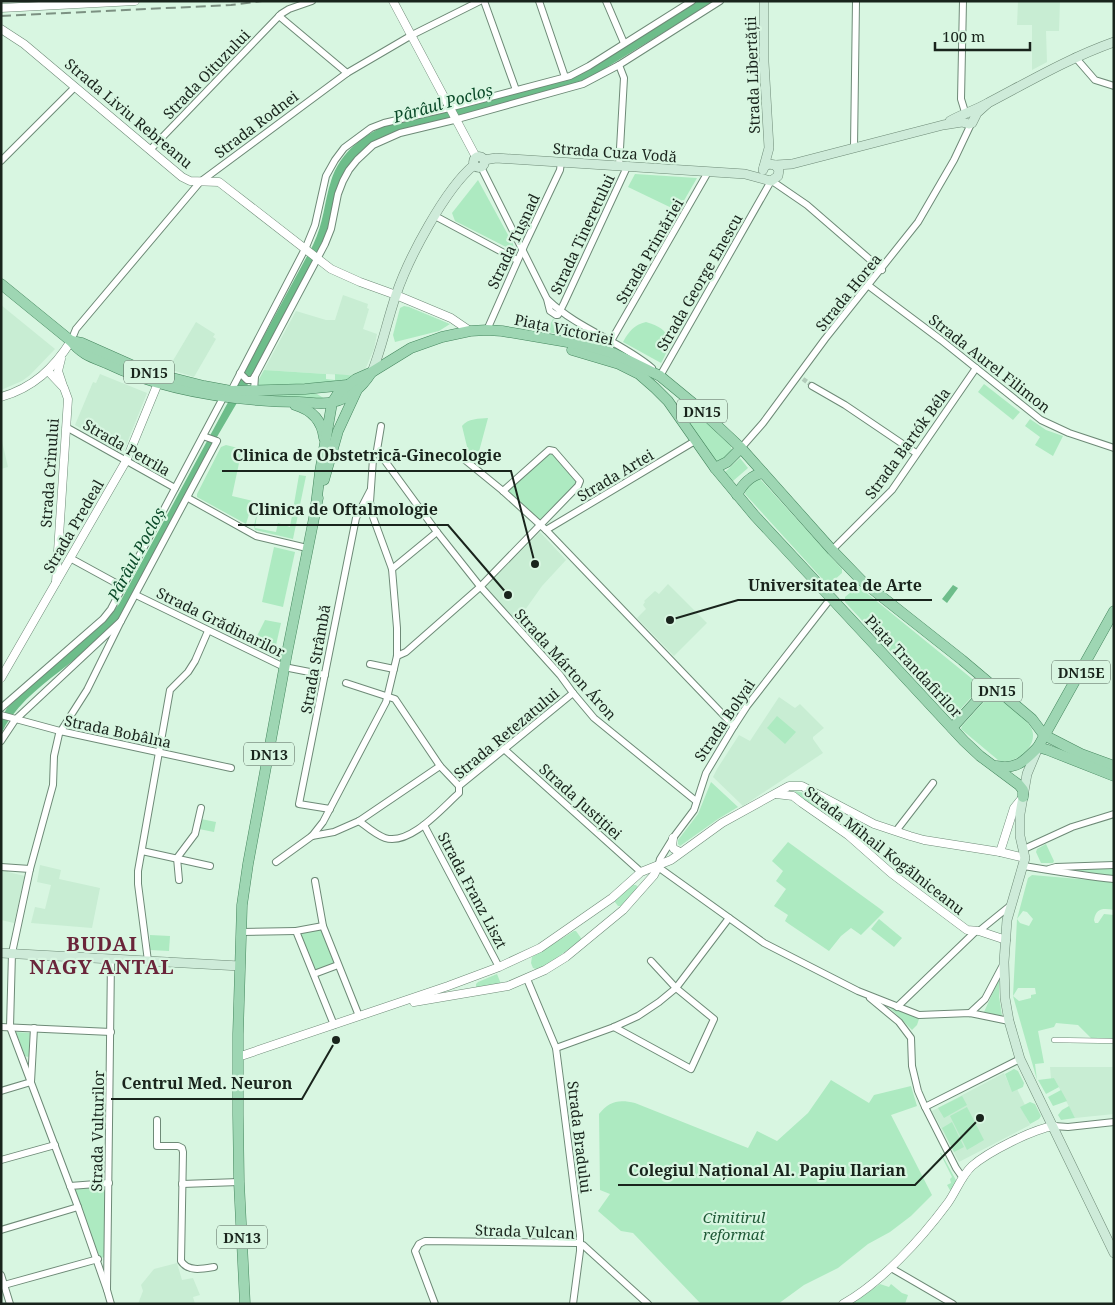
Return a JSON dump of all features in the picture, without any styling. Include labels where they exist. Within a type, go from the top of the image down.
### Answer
[{"type":"main road","name":"Strada Libertății","points":[[764,1],[764,62],[770,175]]},
{"type":"main road","name":"Strada Cuza Vodă","points":[[479,162],[496,158],[770,175],[792,164],[967,118],[987,104],[1042,74],[1076,57],[1114,42]]},
{"type":"main road","name":"Strada Libertății","points":[[769,148],[775,165]]},
{"type":"main road","points":[[372,372],[396,295],[408,265],[435,216],[458,181],[479,162]]},
{"type":"main road","name":"Strada Cuza Vodă","points":[[770,175],[769,164],[792,164]]},
{"type":"main road","name":"DN15","points":[[1,284],[71,341],[78,350],[126,372],[158,383],[227,394],[282,402],[332,403]]},
{"type":"main road","name":"Piața Victoriei","points":[[487,330],[502,336],[583,352],[611,352],[655,388]]},
{"type":"main road","name":"Piața Victoriei","points":[[353,387],[356,379],[372,372],[411,348],[442,337],[470,331],[487,330],[595,347],[611,352],[660,376]]},
{"type":"main road","name":"DN15","points":[[71,341],[82,343],[145,371],[227,394],[353,387]]},
{"type":"main road","name":"Piața Trandafirilor","points":[[660,376],[694,404],[741,448],[862,581],[956,655],[1032,719],[1044,735]]},
{"type":"main road","points":[[324,443],[332,403],[339,392],[353,387]]},
{"type":"main road","name":"DN13","points":[[245,1304],[239,1182],[238,1057],[240,932],[244,882],[316,505],[335,439],[353,387]]},
{"type":"main road","name":"Piața Trandafirilor","points":[[655,388],[668,402],[715,468],[737,495],[952,728],[980,756],[1019,785],[1023,797]]},
{"type":"main road","points":[[304,389],[319,392],[332,403],[336,413],[335,439]]},
{"type":"main road","points":[[282,402],[305,408],[317,417],[322,429],[324,443]]},
{"type":"main road","points":[[679,418],[684,407],[694,404]]},
{"type":"main road","name":"DN13","points":[[316,505],[324,443]]},
{"type":"main road","points":[[715,468],[727,462],[741,448]]},
{"type":"main road","points":[[737,495],[739,490],[751,478],[756,474],[763,473]]},
{"type":"main road","name":"DN15E","points":[[1044,735],[1083,669],[1114,611]]},
{"type":"main road","points":[[952,728],[991,685]]},
{"type":"main road","points":[[1032,719],[1042,720],[1055,716]]},
{"type":"main road","points":[[1044,735],[1027,774],[1023,797],[1020,839],[1024,858],[1008,920],[1004,962],[1005,998],[1020,1059],[1114,1253]]},
{"type":"main road","name":"DN15","points":[[1044,735],[1081,754],[1114,766]]},
{"type":"main road","points":[[994,766],[1013,767],[1025,760],[1038,748]]},
{"type":"main road","points":[[1038,748],[1048,750],[1114,776]]},
{"type":"main road","points":[[1,952],[240,966]]},
{"type":"street","points":[[1,8],[68,2],[135,1]]},
{"type":"street","points":[[312,1],[279,16],[347,73]]},
{"type":"street","points":[[393,1],[479,162],[547,299],[560,312],[611,352]]},
{"type":"street","points":[[482,1],[516,90]]},
{"type":"street","name":"Strada Rodnei","points":[[71,341],[76,329],[200,182],[347,73],[412,35],[482,1]]},
{"type":"street","points":[[539,1],[565,77]]},
{"type":"street","points":[[606,1],[624,42]]},
{"type":"street","points":[[1,708],[111,609],[203,436],[240,373],[307,250],[315,225],[326,176],[344,148],[372,128],[384,123],[450,108],[565,77],[589,66],[624,42],[692,1]]},
{"type":"street","points":[[240,373],[247,380],[252,380],[255,376],[318,258],[331,229],[338,194],[343,181],[362,154],[373,145],[390,136],[573,88],[618,65],[720,1]]},
{"type":"street","points":[[854,147],[856,1]]},
{"type":"street","name":"Strada Horea","points":[[741,448],[801,377],[918,222],[963,143],[967,118],[961,99],[963,1]]},
{"type":"street","name":"Strada Oituzului","points":[[150,150],[279,16]]},
{"type":"street","name":"Strada Liviu Rebreanu","points":[[1,29],[24,44],[182,177],[190,181],[220,182],[331,269],[451,318],[470,331]]},
{"type":"street","points":[[1076,57],[1095,80],[1114,86]]},
{"type":"street","points":[[618,65],[624,78],[623,166]]},
{"type":"street","points":[[1,161],[76,87]]},
{"type":"street","name":"Strada Tușnad","points":[[487,330],[557,177],[561,162]]},
{"type":"street","name":"Strada Tineretului","points":[[560,312],[623,166]]},
{"type":"street","name":"Strada Primăriei","points":[[611,352],[708,172]]},
{"type":"street","points":[[770,175],[784,189],[807,205],[882,270]]},
{"type":"street","name":"Strada George Enescu","points":[[660,376],[770,175]]},
{"type":"street","points":[[435,216],[518,260]]},
{"type":"street","name":"Strada Aurel Filimon","points":[[869,286],[1041,420],[1069,434],[1114,448]]},
{"type":"street","points":[[1,397],[21,390],[48,371],[62,356],[71,341]]},
{"type":"street","name":"Strada Crinului","points":[[55,584],[68,399],[58,371],[62,356]]},
{"type":"street","name":"Strada Bartók Béla","points":[[832,550],[892,490],[976,368]]},
{"type":"street","points":[[48,371],[64,388]]},
{"type":"street","points":[[639,374],[660,376]]},
{"type":"street","points":[[254,391],[255,376]]},
{"type":"street","name":"Strada Predeal","points":[[1,678],[126,461],[158,383]]},
{"type":"street","points":[[811,385],[916,453]]},
{"type":"street","name":"Strada Márton Áron","points":[[381,426],[377,450],[480,587],[560,675],[594,718],[696,801]]},
{"type":"street","name":"Strada Petrila","points":[[66,427],[175,488]]},
{"type":"street","points":[[107,1290],[98,1259],[10,1027],[12,953],[30,869],[52,785],[54,756],[60,731],[87,690],[217,441],[203,436]]},
{"type":"street","name":"Strada Artei","points":[[546,530],[696,441]]},
{"type":"street","name":"Strada Aurel Filimon","points":[[1104,445],[1114,444]]},
{"type":"street","points":[[397,656],[406,652],[480,587],[580,483],[554,451],[548,451],[503,491]]},
{"type":"street","name":"Strada Strâmbă","points":[[276,862],[312,836],[323,822],[388,696],[397,656],[397,628],[392,569],[373,518],[370,491],[373,459]]},
{"type":"street","points":[[465,460],[541,525],[734,726]]},
{"type":"street","name":"Strada Strâmbă","points":[[330,809],[299,804],[356,518],[370,491]]},
{"type":"street","points":[[188,498],[249,533],[265,540],[307,548]]},
{"type":"street","points":[[392,569],[437,532]]},
{"type":"street","points":[[58,552],[123,587]]},
{"type":"street","name":"Strada Grădinarilor","points":[[136,595],[284,667],[325,675]]},
{"type":"street","name":"Strada Bolyai","points":[[388,1006],[508,986],[527,979],[566,957],[623,910],[654,875],[660,859],[694,810],[706,773],[734,726],[831,598]]},
{"type":"street","points":[[1,741],[13,719],[122,621]]},
{"type":"street","points":[[148,961],[138,871],[158,752],[170,690],[188,672],[208,631]]},
{"type":"street","points":[[370,664],[394,669]]},
{"type":"street","points":[[346,683],[395,699],[440,766],[459,786]]},
{"type":"street","name":"Strada Retezatului","points":[[359,821],[384,838],[393,840],[402,838],[424,825],[458,793],[459,786],[573,693]]},
{"type":"street","name":"Strada Bobâlna","points":[[1,715],[60,731],[231,768]]},
{"type":"street","name":"Strada Justiției","points":[[504,749],[641,872]]},
{"type":"street","name":"Strada Strâmbă","points":[[312,836],[334,832],[359,821],[440,766]]},
{"type":"street","points":[[896,831],[933,783]]},
{"type":"street","name":"Strada Bolyai","points":[[388,1006],[500,967],[548,943],[612,898],[641,872],[671,860],[722,823],[790,786],[802,786],[874,824],[924,840],[1000,852],[1024,858]]},
{"type":"street","name":"Strada Mihail Kogălniceanu","points":[[774,794],[793,796],[848,836],[891,873],[967,930],[978,931],[1006,940]]},
{"type":"street","points":[[1000,852],[1014,808],[1023,797]]},
{"type":"street","points":[[179,880],[177,858],[195,834],[201,808]]},
{"type":"street","points":[[1024,858],[1072,827],[1114,814]]},
{"type":"street","points":[[323,822],[334,832]]},
{"type":"street","name":"Strada Franz Liszt","points":[[424,825],[500,967]]},
{"type":"street","points":[[673,838],[672,846],[680,852]]},
{"type":"street","points":[[142,851],[210,866]]},
{"type":"street","points":[[1024,858],[1049,869],[1069,874],[1114,879]]},
{"type":"street","points":[[1049,869],[1056,866],[1114,865]]},
{"type":"street","points":[[658,866],[764,943],[858,991],[919,1015],[970,1013],[1009,1020]]},
{"type":"street","points":[[1,867],[30,869]]},
{"type":"street","points":[[641,872],[644,886]]},
{"type":"street","points":[[315,881],[323,926],[359,1016]]},
{"type":"street","points":[[897,1007],[978,931],[1012,904]]},
{"type":"street","points":[[556,1048],[614,1028],[638,1016],[676,988],[729,918]]},
{"type":"street","points":[[240,932],[296,931],[323,926]]},
{"type":"street","points":[[296,931],[334,1025]]},
{"type":"street","name":"Strada Vulturilor","points":[[110,1304],[107,1290],[111,959]]},
{"type":"street","points":[[614,1028],[691,1068],[714,1020],[676,988],[651,961]]},
{"type":"street","points":[[970,1013],[985,998],[1004,962]]},
{"type":"street","points":[[314,974],[338,965]]},
{"type":"street","points":[[472,977],[470,984],[474,991]]},
{"type":"street","name":"Strada Bradului","points":[[527,979],[556,1048],[580,1244],[574,1304]]},
{"type":"street","points":[[858,991],[886,1010],[908,1032],[912,1044],[914,1074],[925,1107],[952,1162],[963,1178]]},
{"type":"street","points":[[238,1057],[388,1006]]},
{"type":"street","points":[[1,1027],[111,1032]]},
{"type":"street","points":[[31,1082],[34,1028]]},
{"type":"street","points":[[1054,1040],[1114,1040]]},
{"type":"street","points":[[925,1107],[1020,1059]]},
{"type":"street","points":[[1,1091],[31,1082]]},
{"type":"street","points":[[157,1120],[157,1146],[178,1146],[182,1148],[181,1262],[190,1269],[214,1267]]},
{"type":"street","points":[[843,1304],[892,1268],[946,1206],[971,1168],[992,1153],[1042,1128],[1114,1122]]},
{"type":"street","points":[[1,1160],[55,1145]]},
{"type":"street","points":[[182,1184],[239,1182]]},
{"type":"street","points":[[70,1186],[109,1183]]},
{"type":"street","points":[[1,1230],[78,1207]]},
{"type":"street","name":"Strada Vulcan","points":[[435,1304],[415,1251],[419,1244],[425,1241],[580,1244],[648,1304]]},
{"type":"street","points":[[4,1284],[98,1259]]},
{"type":"street","points":[[892,1268],[953,1304]]},
{"type":"street","points":[[1,1275],[10,1304]]},
{"type":"shaded area","points":[[696,1],[715,1],[586,80],[394,132],[371,144],[361,152],[352,162],[328,233],[255,372],[214,442],[123,612],[110,629],[94,644],[26,700],[12,716],[1,734],[1,719],[7,708],[105,622],[119,604],[313,245],[331,181],[347,153],[372,132],[392,123],[591,67]]},
{"type":"shaded area","points":[[1018,1],[1060,1],[1059,31],[1046,31],[1047,62],[1032,70],[1032,25],[1017,25]]},
{"type":"shaded area","points":[[343,295],[368,304],[367,308],[369,309],[363,329],[377,334],[374,349],[365,370],[358,376],[264,370],[296,311],[326,320],[335,320]]},
{"type":"shaded area","points":[[1,305],[55,349],[30,375],[22,381],[1,390]]},
{"type":"shaded area","points":[[196,322],[215,334],[213,337],[216,339],[194,377],[168,369]]},
{"type":"shaded area","points":[[100,374],[147,393],[123,453],[75,425],[93,382],[96,383]]},
{"type":"shaded area","points":[[1,437],[8,467],[1,469]]},
{"type":"shaded area","points":[[540,532],[566,560],[542,586],[525,610],[514,620],[485,587]]},
{"type":"shaded area","points":[[668,584],[707,623],[674,656],[637,618],[646,609],[643,605],[644,601],[655,591],[659,594]]},
{"type":"shaded area","points":[[953,585],[958,588],[947,603],[942,599]]},
{"type":"shaded area","points":[[779,697],[795,708],[800,704],[824,728],[813,737],[823,753],[743,806],[713,777],[739,735],[750,741]]},
{"type":"shaded area","points":[[40,865],[61,870],[59,879],[100,888],[92,928],[31,923],[35,907],[45,909],[51,885],[37,882]]},
{"type":"shaded area","points":[[5,869],[8,872],[25,876],[14,923],[1,920],[1,871]]},
{"type":"shaded area","points":[[1050,1067],[1114,1067],[1114,1114],[1075,1118],[1054,1078],[1051,1079]]},
{"type":"shaded area","points":[[1004,1073],[1012,1091],[1017,1089],[1025,1105],[1021,1107],[1030,1125],[959,1162],[932,1111]]},
{"type":"shaded area","points":[[177,1263],[182,1280],[193,1278],[200,1295],[193,1297],[195,1304],[138,1304],[143,1291],[141,1285],[154,1269]]},
{"type":"green space","points":[[635,174],[697,178],[678,211],[628,187]]},
{"type":"green space","points":[[478,180],[514,249],[512,250],[455,221],[452,213]]},
{"type":"green space","points":[[404,306],[450,324],[439,331],[395,342],[393,335],[400,308]]},
{"type":"green space","points":[[553,319],[585,338],[546,332]]},
{"type":"green space","points":[[646,322],[661,329],[668,338],[667,349],[661,363],[623,342],[632,329]]},
{"type":"green space","points":[[264,370],[326,374],[326,379],[335,380],[335,374],[358,376],[339,382],[260,386],[258,381]]},
{"type":"green space","points":[[984,384],[1020,412],[1013,420],[978,392]]},
{"type":"green space","points":[[305,392],[317,394],[325,399],[266,395]]},
{"type":"green space","points":[[695,413],[731,446],[732,451],[721,461],[716,461],[688,422],[688,419]]},
{"type":"green space","points":[[488,418],[477,459],[470,459],[462,426],[470,420]]},
{"type":"green space","points":[[1030,419],[1046,430],[1063,436],[1053,456],[1035,445],[1040,437],[1025,426]]},
{"type":"green space","points":[[226,445],[242,449],[232,496],[253,501],[246,524],[197,497],[221,447]]},
{"type":"green space","points":[[549,450],[579,480],[541,525],[503,491]]},
{"type":"green space","points":[[740,458],[748,468],[733,481],[725,472]]},
{"type":"green space","points":[[299,475],[306,476],[293,539],[255,530],[254,526],[258,508],[260,507],[264,509],[263,516],[257,515],[255,528],[276,532],[278,523],[290,527]]},
{"type":"green space","points":[[758,479],[761,480],[842,569],[842,573],[831,583],[827,584],[745,494],[746,489]]},
{"type":"green space","points":[[274,547],[295,552],[283,607],[262,602]]},
{"type":"green space","points":[[858,586],[976,682],[978,690],[956,714],[948,713],[845,602],[845,597]]},
{"type":"green space","points":[[265,620],[281,623],[273,655],[252,646]]},
{"type":"green space","points":[[990,695],[993,695],[1018,713],[1030,726],[1033,733],[1030,746],[1019,757],[1012,760],[998,760],[961,729]]},
{"type":"green space","points":[[777,716],[796,732],[785,744],[767,728]]},
{"type":"green space","points":[[711,782],[738,807],[680,846],[678,840],[698,814]]},
{"type":"green space","points":[[795,791],[804,793],[840,811],[834,821],[797,795]]},
{"type":"green space","points":[[201,819],[216,822],[214,832],[199,829]]},
{"type":"green space","points":[[788,842],[884,912],[861,935],[851,928],[841,936],[829,951],[789,924],[785,921],[788,915],[774,906],[786,889],[776,881],[783,871],[772,861]]},
{"type":"green space","points":[[1046,844],[1054,861],[1053,863],[1041,863],[1036,852],[1037,849]]},
{"type":"green space","points":[[1114,868],[1114,876],[1064,871],[1064,869]]},
{"type":"green space","points":[[1032,875],[1114,882],[1114,910],[1098,911],[1094,920],[1095,923],[1098,923],[1104,914],[1114,915],[1114,1039],[1091,1038],[1078,1025],[1056,1023],[1054,1027],[1038,1031],[1044,1063],[1035,1064],[1037,1080],[1013,996],[1017,919],[1028,878]],"holes":[[[1023,911],[1027,912],[1033,919],[1029,926],[1020,923],[1017,919]],[[1018,988],[1035,988],[1036,994],[1031,995],[1031,998],[1019,1001],[1013,996]]]},
{"type":"green space","points":[[633,885],[639,888],[622,906],[618,906],[615,900]]},
{"type":"green space","points":[[879,919],[902,938],[894,947],[871,929]]},
{"type":"green space","points":[[321,928],[337,968],[316,977],[299,932]]},
{"type":"green space","points":[[576,931],[581,940],[539,970],[533,968],[531,963],[532,957]]},
{"type":"green space","points":[[150,935],[170,936],[169,951],[150,950]]},
{"type":"green space","points":[[497,974],[501,984],[476,988],[478,982]]},
{"type":"green space","points":[[999,979],[999,996],[1002,1016],[984,1012]]},
{"type":"green space","points":[[887,1005],[919,1019],[917,1025],[912,1030]]},
{"type":"green space","points":[[16,1032],[30,1033],[28,1057],[25,1056]]},
{"type":"green space","points":[[1014,1069],[1018,1071],[1024,1083],[1023,1087],[1012,1092],[1005,1074]]},
{"type":"green space","points":[[1054,1078],[1059,1087],[1046,1094],[1038,1080]]},
{"type":"green space","name":"Cimitirul reformat","points":[[831,1080],[869,1103],[874,1095],[911,1086],[917,1106],[891,1115],[932,1195],[911,1216],[890,1232],[868,1244],[838,1268],[804,1285],[778,1304],[701,1304],[633,1233],[621,1231],[598,1211],[610,1194],[600,1190],[599,1114],[607,1106],[619,1101],[635,1103],[748,1148],[757,1131],[777,1141],[808,1113]]},
{"type":"green space","points":[[1061,1090],[1067,1101],[1053,1106],[1048,1097]]},
{"type":"green space","points":[[962,1096],[967,1105],[944,1118],[938,1108]]},
{"type":"green space","points":[[1030,1102],[1035,1104],[1041,1116],[1030,1124],[1020,1107]]},
{"type":"green space","points":[[1069,1106],[1075,1118],[1061,1120],[1058,1115]]},
{"type":"green space","points":[[967,1107],[984,1140],[967,1150],[950,1116]]},
{"type":"green space","points":[[952,1122],[964,1147],[954,1152],[942,1128]]},
{"type":"green space","points":[[940,1153],[957,1182],[951,1192],[947,1185],[951,1183],[950,1179],[952,1177]]},
{"type":"green space","points":[[107,1185],[105,1257],[100,1258],[73,1189]]},
{"type":"green space","points":[[880,1284],[889,1287],[891,1284],[902,1293],[908,1295],[905,1304],[852,1304]]},
{"type":"tunnel","points":[[803,379],[810,384]]},
{"type":"railway","points":[[1,16],[231,5],[262,1]]},
{"type":"place","name":"Clinica de Obstetrică-Ginecologie","points":[[535,564]]},
{"type":"place","name":"Clinica de Oftalmologie","points":[[508,595]]},
{"type":"place","name":"Universitatea de Arte","points":[[670,620]]},
{"type":"place","name":"Centrul Med. Neuron","points":[[336,1040]]},
{"type":"place","name":"Colegiul Național Al. Papiu Ilarian","points":[[980,1118]]},
{"type":"district","name":"BUDAI NAGY ANTAL","points":[[102,954]]},
{"type":"water label","name":"Pârâul Pocloș","points":[[443,103]]},
{"type":"water label","name":"Pârâul Pocloș","points":[[136,554]]}]
